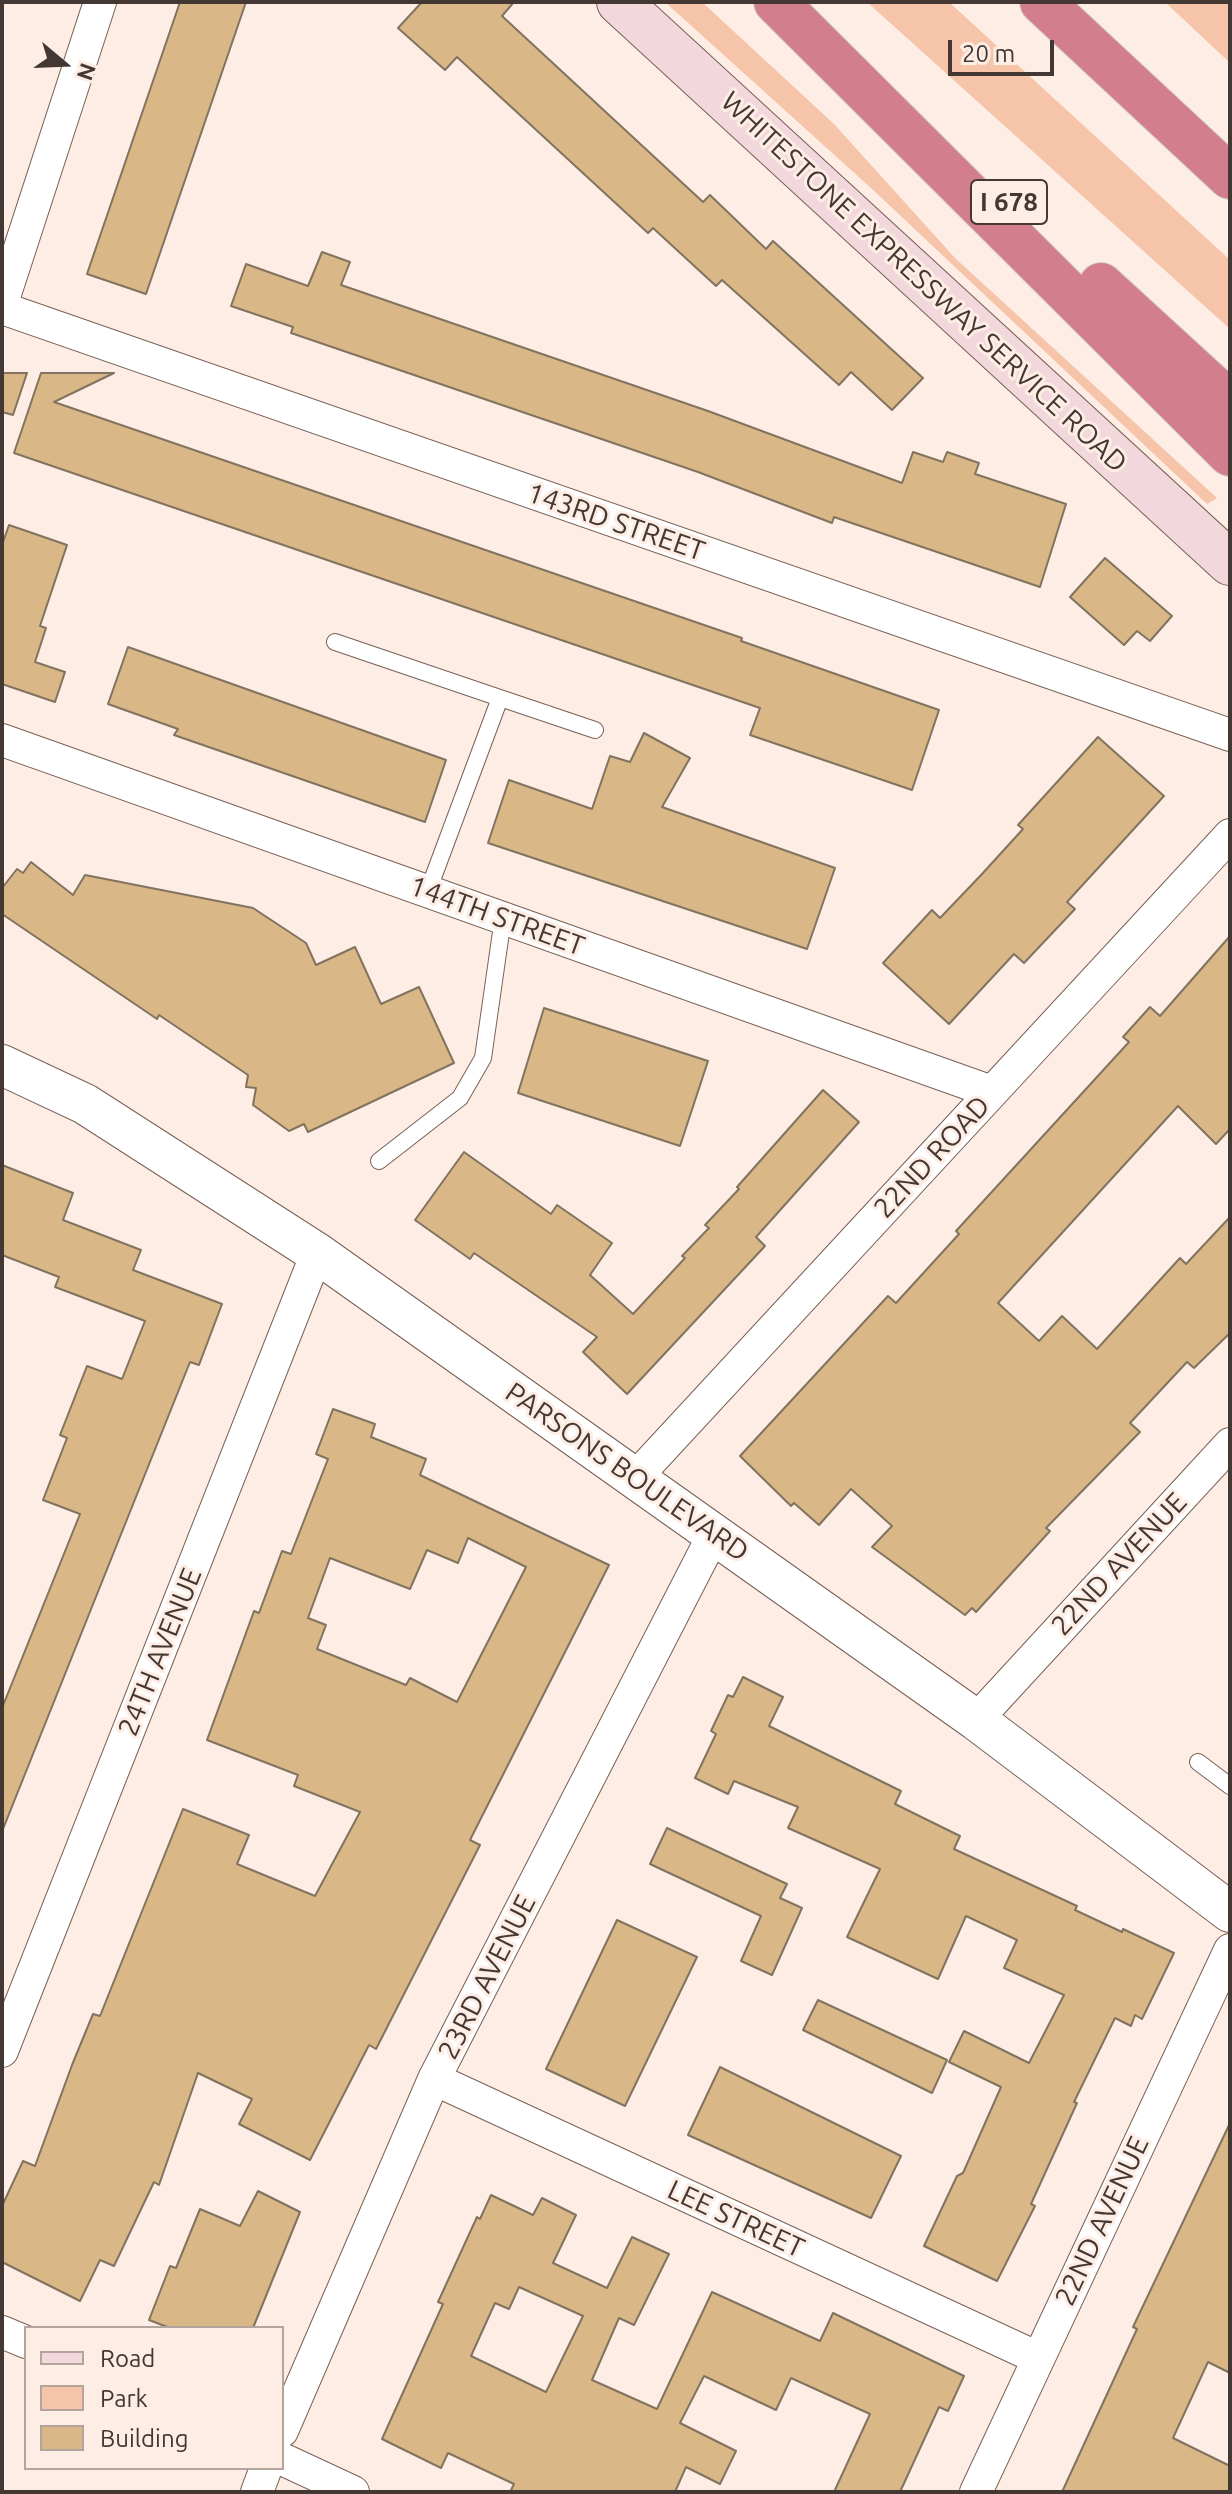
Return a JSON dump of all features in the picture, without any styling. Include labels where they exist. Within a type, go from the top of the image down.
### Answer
[{"type":"highway","points":[[776,2],[1230,454]]},
{"type":"highway","name":"I 678","points":[[787,2],[1230,403]]},
{"type":"highway","points":[[1042,2],[1230,177]]},
{"type":"highway","points":[[1071,2],[1230,137]]},
{"type":"main road","name":"WHITESTONE EXPRESSWAY SERVICE ROAD","points":[[619,2],[1230,563]]},
{"type":"street","points":[[2,305],[100,2]]},
{"type":"street","name":"143RD STREET","points":[[2,305],[1230,735]]},
{"type":"street","name":"144TH STREET","points":[[2,740],[992,1092]]},
{"type":"street","name":"22ND ROAD","points":[[635,1478],[1230,835]]},
{"type":"street","name":"PARSONS BOULEVARD","points":[[2,1065],[85,1104],[317,1253],[976,1720],[1230,1912]]},
{"type":"street","name":"24TH AVENUE","points":[[2,2051],[317,1253]]},
{"type":"street","name":"22ND AVENUE","points":[[976,1720],[1230,1444]]},
{"type":"street","name":"23RD AVENUE","points":[[284,2426],[434,2079],[714,1534]]},
{"type":"street","name":"22ND AVENUE","points":[[976,2492],[1230,1950]]},
{"type":"street","name":"LEE STREET","points":[[434,2079],[1038,2358]]},
{"type":"street","points":[[2,2332],[24,2341]]},
{"type":"street","points":[[284,2460],[353,2492]]},
{"type":"street","points":[[257,2492],[265,2470]]},
{"type":"lane","points":[[335,642],[595,730]]},
{"type":"lane","points":[[428,891],[500,698]]},
{"type":"lane","points":[[379,1161],[460,1098],[483,1058],[503,918]]},
{"type":"lane","points":[[1198,1762],[1230,1786]]},
{"type":"green space","points":[[665,2],[702,2],[834,124],[955,258],[1217,498],[1207,504],[871,188]]},
{"type":"green space","points":[[867,2],[949,2],[1230,260],[1230,329]]},
{"type":"green space","points":[[1165,2],[1230,2],[1230,63],[1213,47]]},
{"type":"building","points":[[180,2],[246,2],[146,294],[87,274]]},
{"type":"building","points":[[422,2],[514,2],[502,16],[703,202],[710,195],[766,249],[773,241],[923,378],[892,410],[851,372],[839,385],[722,280],[716,286],[653,228],[648,233],[457,57],[445,70],[398,28]]},
{"type":"building","points":[[322,252],[350,262],[341,285],[708,411],[902,483],[913,452],[943,462],[947,452],[979,463],[975,474],[1066,504],[1040,587],[834,517],[832,523],[698,472],[291,333],[293,327],[231,306],[246,264],[308,286]]},
{"type":"building","points":[[2,373],[27,373],[13,415],[2,412]]},
{"type":"building","points":[[41,373],[114,373],[54,402],[742,638],[741,641],[939,710],[912,790],[750,735],[760,708],[14,453]]},
{"type":"building","points":[[9,525],[67,545],[40,626],[46,628],[35,662],[65,672],[55,702],[2,684],[2,545]]},
{"type":"building","points":[[1105,558],[1172,616],[1150,641],[1137,631],[1124,645],[1070,597]]},
{"type":"building","points":[[128,647],[446,760],[425,822],[174,735],[178,729],[108,704]]},
{"type":"building","points":[[644,733],[690,758],[662,807],[835,868],[807,949],[488,843],[509,780],[592,809],[610,756],[630,762]]},
{"type":"building","points":[[1098,737],[1164,796],[1067,902],[1075,909],[1024,963],[1014,954],[949,1024],[883,963],[932,910],[940,918],[982,874],[1023,829],[1018,825]]},
{"type":"building","points":[[31,862],[73,895],[85,875],[253,908],[306,943],[316,965],[355,947],[381,1004],[419,987],[454,1063],[308,1132],[304,1124],[289,1131],[253,1105],[256,1088],[246,1087],[248,1075],[159,1015],[157,1019],[2,914],[2,888],[17,869],[23,873]]},
{"type":"building","points":[[1230,936],[1230,1129],[1216,1144],[1178,1106],[998,1303],[1039,1341],[1062,1316],[1097,1349],[1180,1258],[1186,1264],[1230,1217],[1230,1333],[1194,1368],[1187,1362],[1130,1423],[1140,1432],[1046,1528],[1050,1531],[976,1612],[972,1608],[965,1615],[872,1547],[892,1526],[851,1489],[819,1525],[794,1503],[791,1506],[740,1456],[888,1296],[896,1303],[959,1234],[956,1231],[1129,1042],[1123,1037],[1150,1007],[1160,1016]]},
{"type":"building","points":[[544,1008],[708,1061],[680,1146],[518,1093]]},
{"type":"building","points":[[823,1090],[859,1122],[756,1237],[765,1246],[627,1394],[583,1352],[597,1337],[474,1253],[470,1259],[415,1220],[464,1152],[551,1214],[557,1205],[612,1243],[590,1275],[633,1314],[685,1258],[682,1256],[709,1228],[705,1225]]},
{"type":"building","points":[[2,1165],[73,1193],[63,1220],[141,1250],[133,1270],[222,1304],[199,1365],[190,1362],[3,1829],[2,1708],[80,1514],[43,1500],[67,1438],[60,1435],[87,1366],[122,1379],[145,1321],[55,1287],[59,1277],[2,1255]]},
{"type":"building","points":[[333,1409],[375,1424],[371,1437],[426,1459],[420,1475],[609,1565],[470,1840],[480,1845],[376,2049],[369,2045],[310,2160],[239,2124],[252,2099],[198,2073],[159,2185],[154,2182],[114,2266],[100,2260],[80,2301],[2,2262],[2,2206],[23,2161],[35,2166],[93,2014],[100,2016],[183,1809],[249,1835],[237,1864],[315,1896],[360,1812],[294,1786],[298,1775],[207,1740],[254,1611],[259,1613],[282,1551],[291,1554],[328,1459],[316,1454]],"holes":[[[468,1538],[526,1567],[457,1702],[410,1678],[406,1685],[317,1649],[326,1625],[308,1618],[330,1558],[410,1589],[427,1550],[458,1563]]]},
{"type":"building","points":[[743,1677],[783,1697],[769,1726],[901,1791],[895,1804],[960,1836],[954,1849],[1077,1906],[1075,1910],[1174,1953],[1142,2019],[1135,2015],[1131,2026],[1115,2018],[1074,2102],[1077,2103],[1031,2204],[1035,2206],[997,2281],[924,2246],[957,2176],[963,2173],[1001,2087],[949,2062],[964,2031],[1029,2063],[1064,1995],[1004,1968],[1017,1940],[966,1916],[938,1979],[847,1937],[880,1869],[788,1828],[798,1807],[734,1781],[728,1794],[695,1778],[716,1734],[711,1731],[728,1695],[733,1697]]},
{"type":"building","points":[[667,1828],[787,1884],[780,1898],[802,1908],[772,1975],[741,1961],[761,1916],[650,1864]]},
{"type":"building","points":[[617,1920],[697,1957],[625,2106],[546,2069]]},
{"type":"building","points":[[818,2000],[947,2060],[932,2093],[803,2030]]},
{"type":"building","points":[[720,2067],[901,2156],[871,2218],[688,2135]]},
{"type":"building","points":[[1230,2123],[1230,2373],[1208,2362],[1173,2438],[1230,2466],[1230,2492],[1062,2492],[1137,2329],[1133,2327]]},
{"type":"building","points":[[258,2191],[300,2212],[254,2326],[165,2326],[149,2320],[170,2266],[176,2268],[200,2209],[240,2226]]},
{"type":"building","points":[[491,2195],[533,2215],[542,2198],[576,2215],[553,2263],[607,2288],[632,2237],[669,2254],[634,2325],[619,2318],[592,2380],[657,2409],[712,2292],[820,2341],[833,2313],[964,2376],[948,2411],[939,2407],[900,2492],[834,2492],[870,2414],[791,2378],[776,2410],[704,2376],[680,2423],[736,2451],[720,2484],[686,2467],[675,2492],[510,2492],[514,2484],[448,2453],[441,2468],[382,2439],[443,2304],[438,2302],[477,2217],[480,2219]],"holes":[[[519,2287],[583,2316],[546,2392],[471,2356],[495,2303],[509,2309]]]}]
